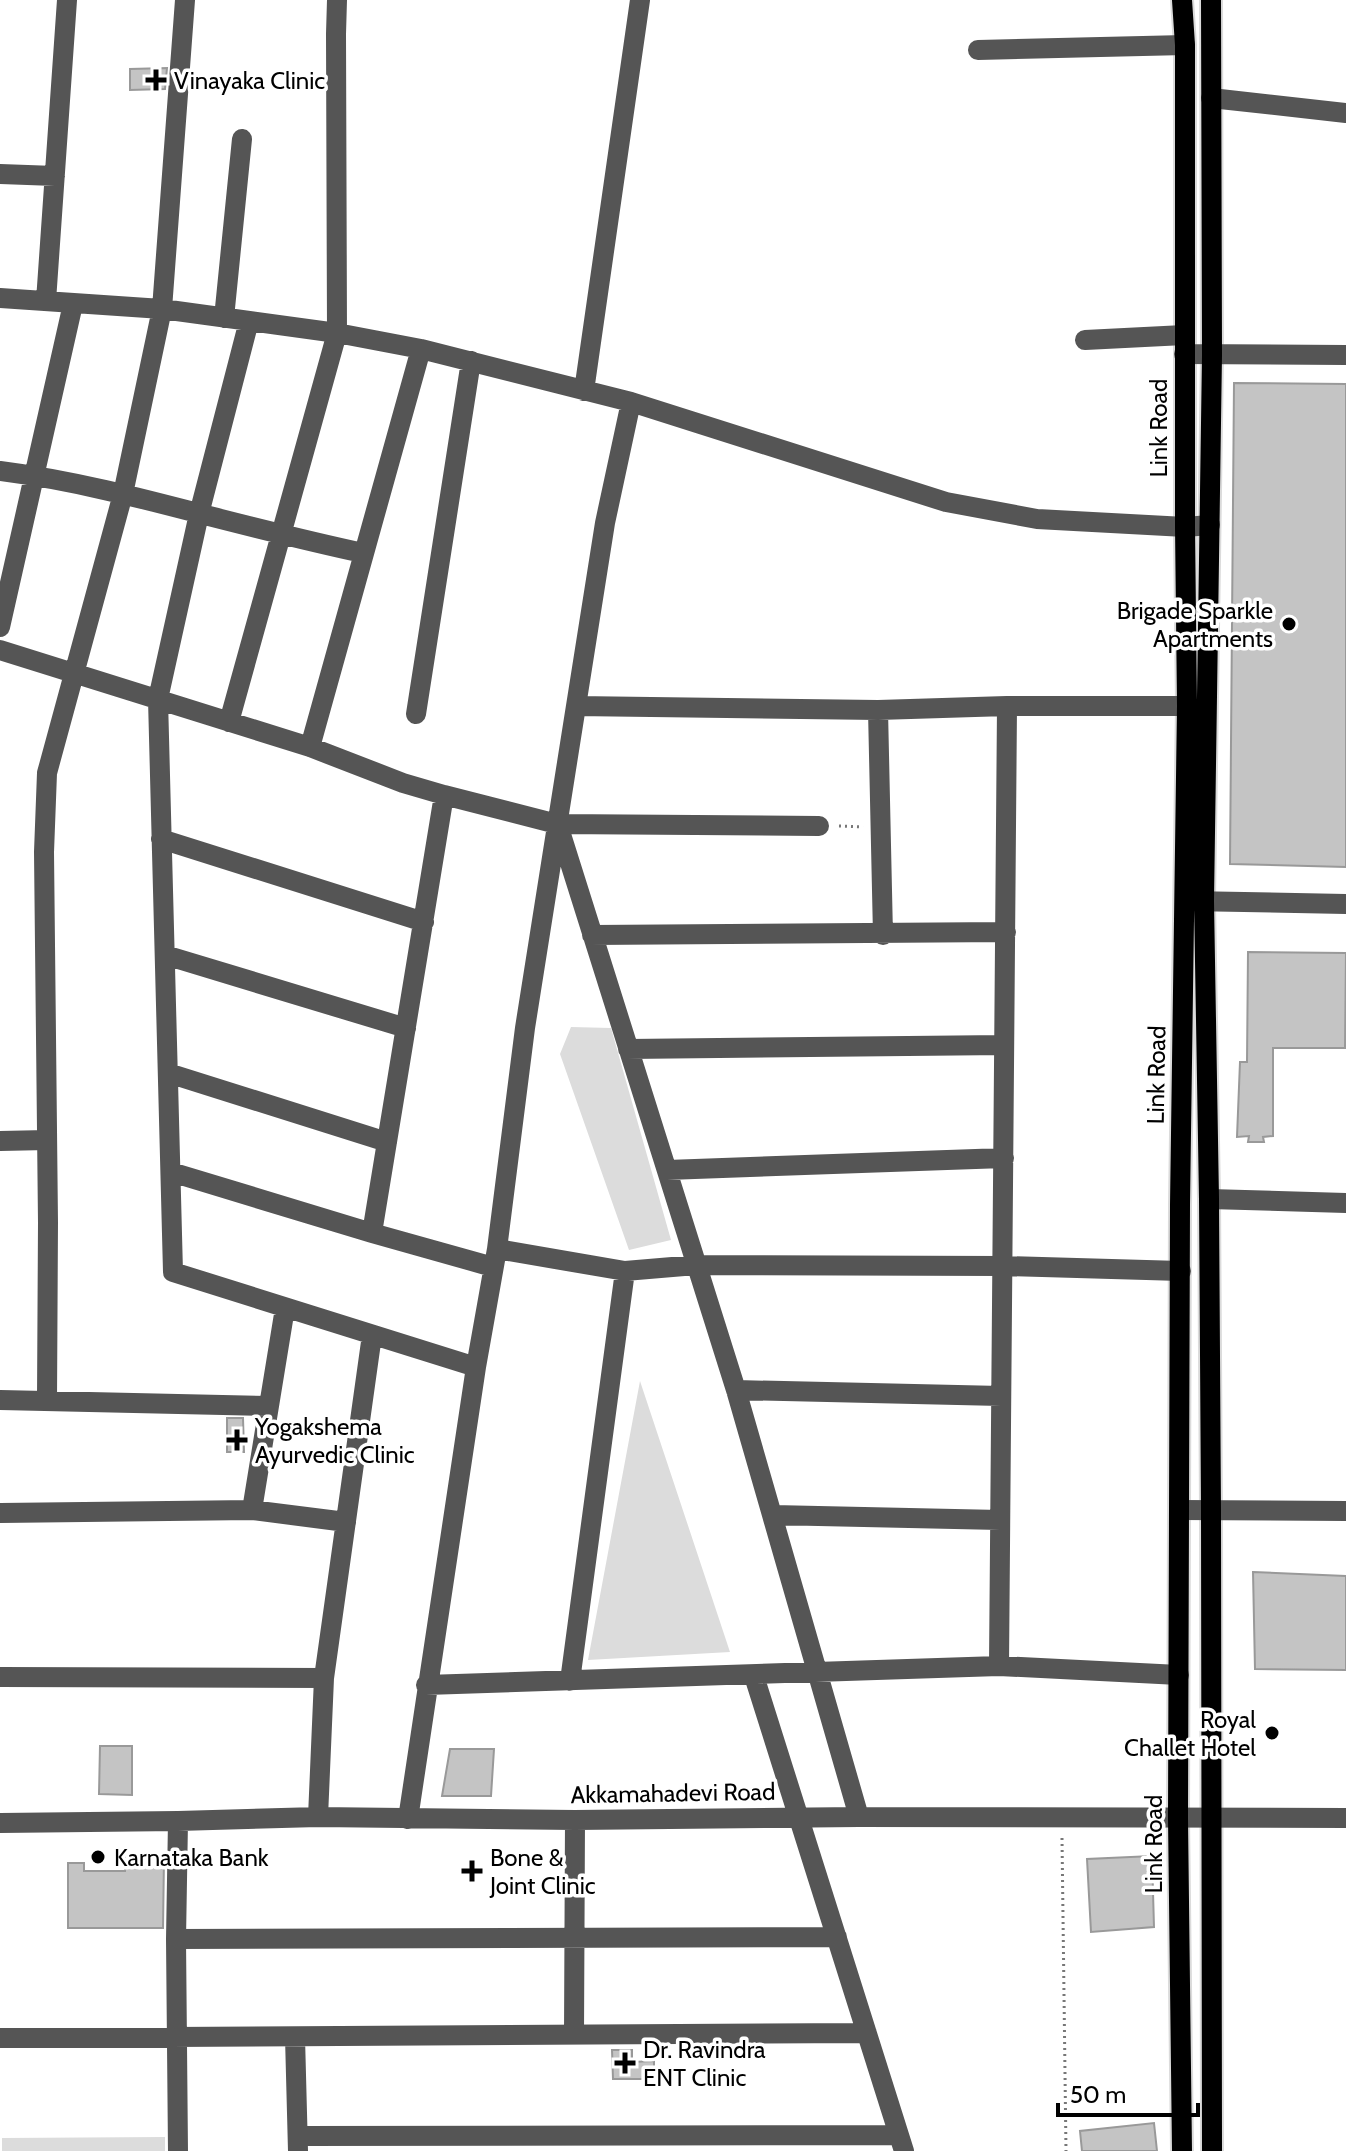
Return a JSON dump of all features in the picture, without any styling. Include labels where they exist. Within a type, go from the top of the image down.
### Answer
[{"type":"main road","name":"Link Road","points":[[1182,0],[1185,45],[1187,706],[1194,901],[1181,1271],[1178,1818],[1182,2151]]},
{"type":"main road","points":[[1211,0],[1210,525],[1194,901],[1209,1199],[1212,2151]]},
{"type":"street","points":[[46,301],[67,0]]},
{"type":"street","points":[[47,1400],[44,852],[47,773],[123,494],[162,309],[185,0]]},
{"type":"street","points":[[229,722],[337,333],[337,0]]},
{"type":"street","points":[[584,391],[640,0]]},
{"type":"street","points":[[978,50],[1185,45]]},
{"type":"street","points":[[1211,98],[1346,113]]},
{"type":"street","points":[[224,318],[242,139]]},
{"type":"street","points":[[0,174],[55,176]]},
{"type":"street","points":[[0,298],[162,309],[337,333],[421,349],[631,402],[946,502],[1037,519],[1185,527],[1210,525]]},
{"type":"street","points":[[0,627],[73,304]]},
{"type":"street","points":[[249,321],[199,514],[158,699],[173,1272],[476,1367]]},
{"type":"street","points":[[1085,340],[1184,345],[1212,355],[1346,355]]},
{"type":"street","points":[[310,747],[421,349]]},
{"type":"street","points":[[416,714],[471,361]]},
{"type":"street","points":[[408,1819],[426,1685],[495,1258],[525,1028],[557,824],[605,523],[631,402]]},
{"type":"street","points":[[0,471],[123,494],[363,553]]},
{"type":"street","points":[[0,650],[310,747],[403,783],[557,824],[819,826]]},
{"type":"street","points":[[576,706],[878,710],[1187,706]]},
{"type":"street","points":[[999,1666],[1007,706]]},
{"type":"street","points":[[878,710],[883,935]]},
{"type":"street","points":[[372,1233],[444,795]]},
{"type":"street","points":[[557,824],[736,1390],[859,1817]]},
{"type":"street","points":[[161,839],[424,922]]},
{"type":"street","points":[[1194,901],[1346,904]]},
{"type":"street","points":[[592,935],[1006,932]]},
{"type":"street","points":[[165,955],[406,1028]]},
{"type":"street","points":[[628,1049],[1004,1045]]},
{"type":"street","points":[[168,1073],[387,1142]]},
{"type":"street","points":[[0,1141],[47,1140]]},
{"type":"street","points":[[667,1170],[1004,1158]]},
{"type":"street","points":[[171,1172],[372,1233],[495,1258],[625,1271],[696,1265],[1003,1266],[1181,1271]]},
{"type":"street","points":[[1209,1199],[1346,1203]]},
{"type":"street","points":[[570,1681],[625,1271]]},
{"type":"street","points":[[252,1510],[285,1308]]},
{"type":"street","points":[[318,1817],[324,1678],[372,1335]]},
{"type":"street","points":[[736,1390],[1001,1396]]},
{"type":"street","points":[[0,1400],[269,1406]]},
{"type":"street","points":[[0,1513],[252,1510],[346,1522]]},
{"type":"street","points":[[1180,1510],[1346,1511]]},
{"type":"street","points":[[773,1515],[1000,1520]]},
{"type":"street","points":[[426,1685],[999,1666],[1179,1675]]},
{"type":"street","points":[[295,2037],[298,2144],[902,2143],[754,1676]]},
{"type":"street","points":[[0,1677],[324,1678]]},
{"type":"street","name":"Akkamahadevi Road","points":[[0,1823],[318,1817],[575,1820],[798,1817],[1346,1818]]},
{"type":"street","points":[[574,2035],[575,1820]]},
{"type":"street","points":[[178,1821],[178,2151]]},
{"type":"street","points":[[176,1939],[837,1937]]},
{"type":"street","points":[[0,2038],[867,2033]]},
{"type":"path","points":[[819,826],[881,827]]},
{"type":"path","points":[[1062,1818],[1066,2151]]},
{"type":"shaded area","points":[[571,1027],[611,1028],[671,1240],[629,1250],[560,1054]]},
{"type":"shaded area","points":[[640,1381],[730,1652],[588,1660]]},
{"type":"shaded area","points":[[165,2137],[165,2151],[2,2151],[2,2138]]},
{"type":"building","points":[[167,68],[165,89],[130,90],[130,69]]},
{"type":"building","name":"Brigade Sparkle Apartments","points":[[1234,383],[1346,384],[1346,867],[1230,864]]},
{"type":"building","points":[[1248,952],[1346,953],[1345,1048],[1273,1048],[1273,1136],[1263,1137],[1264,1142],[1248,1142],[1249,1136],[1237,1137],[1240,1062],[1247,1062]]},
{"type":"building","points":[[227,1418],[243,1418],[244,1452],[227,1452]]},
{"type":"building","points":[[1253,1572],[1346,1576],[1346,1670],[1255,1669]]},
{"type":"building","points":[[100,1746],[132,1746],[132,1795],[99,1794]]},
{"type":"building","points":[[450,1749],[494,1749],[491,1796],[442,1796]]},
{"type":"building","points":[[1152,1856],[1154,1927],[1091,1932],[1087,1859]]},
{"type":"building","points":[[125,1857],[164,1857],[163,1928],[68,1928],[68,1863],[84,1863],[84,1871],[125,1871]]},
{"type":"building","points":[[612,2050],[632,2050],[632,2062],[654,2061],[654,2079],[613,2079]]},
{"type":"building","points":[[1154,2123],[1157,2151],[1082,2151],[1080,2131]]},
{"type":"place","name":"Vinayaka Clinic","points":[[156,80]]},
{"type":"place","name":"Brigade Sparkle Apartments","points":[[1289,624]]},
{"type":"place","name":"Yogakshema Ayurvedic Clinic","points":[[237,1440]]},
{"type":"place","name":"Royal Challet Hotel","points":[[1272,1733]]},
{"type":"place","name":"Karnataka Bank","points":[[98,1857]]},
{"type":"place","name":"Bone & Joint Clinic","points":[[472,1871]]},
{"type":"place","name":"Dr. Ravindra ENT Clinic","points":[[625,2063]]}]
